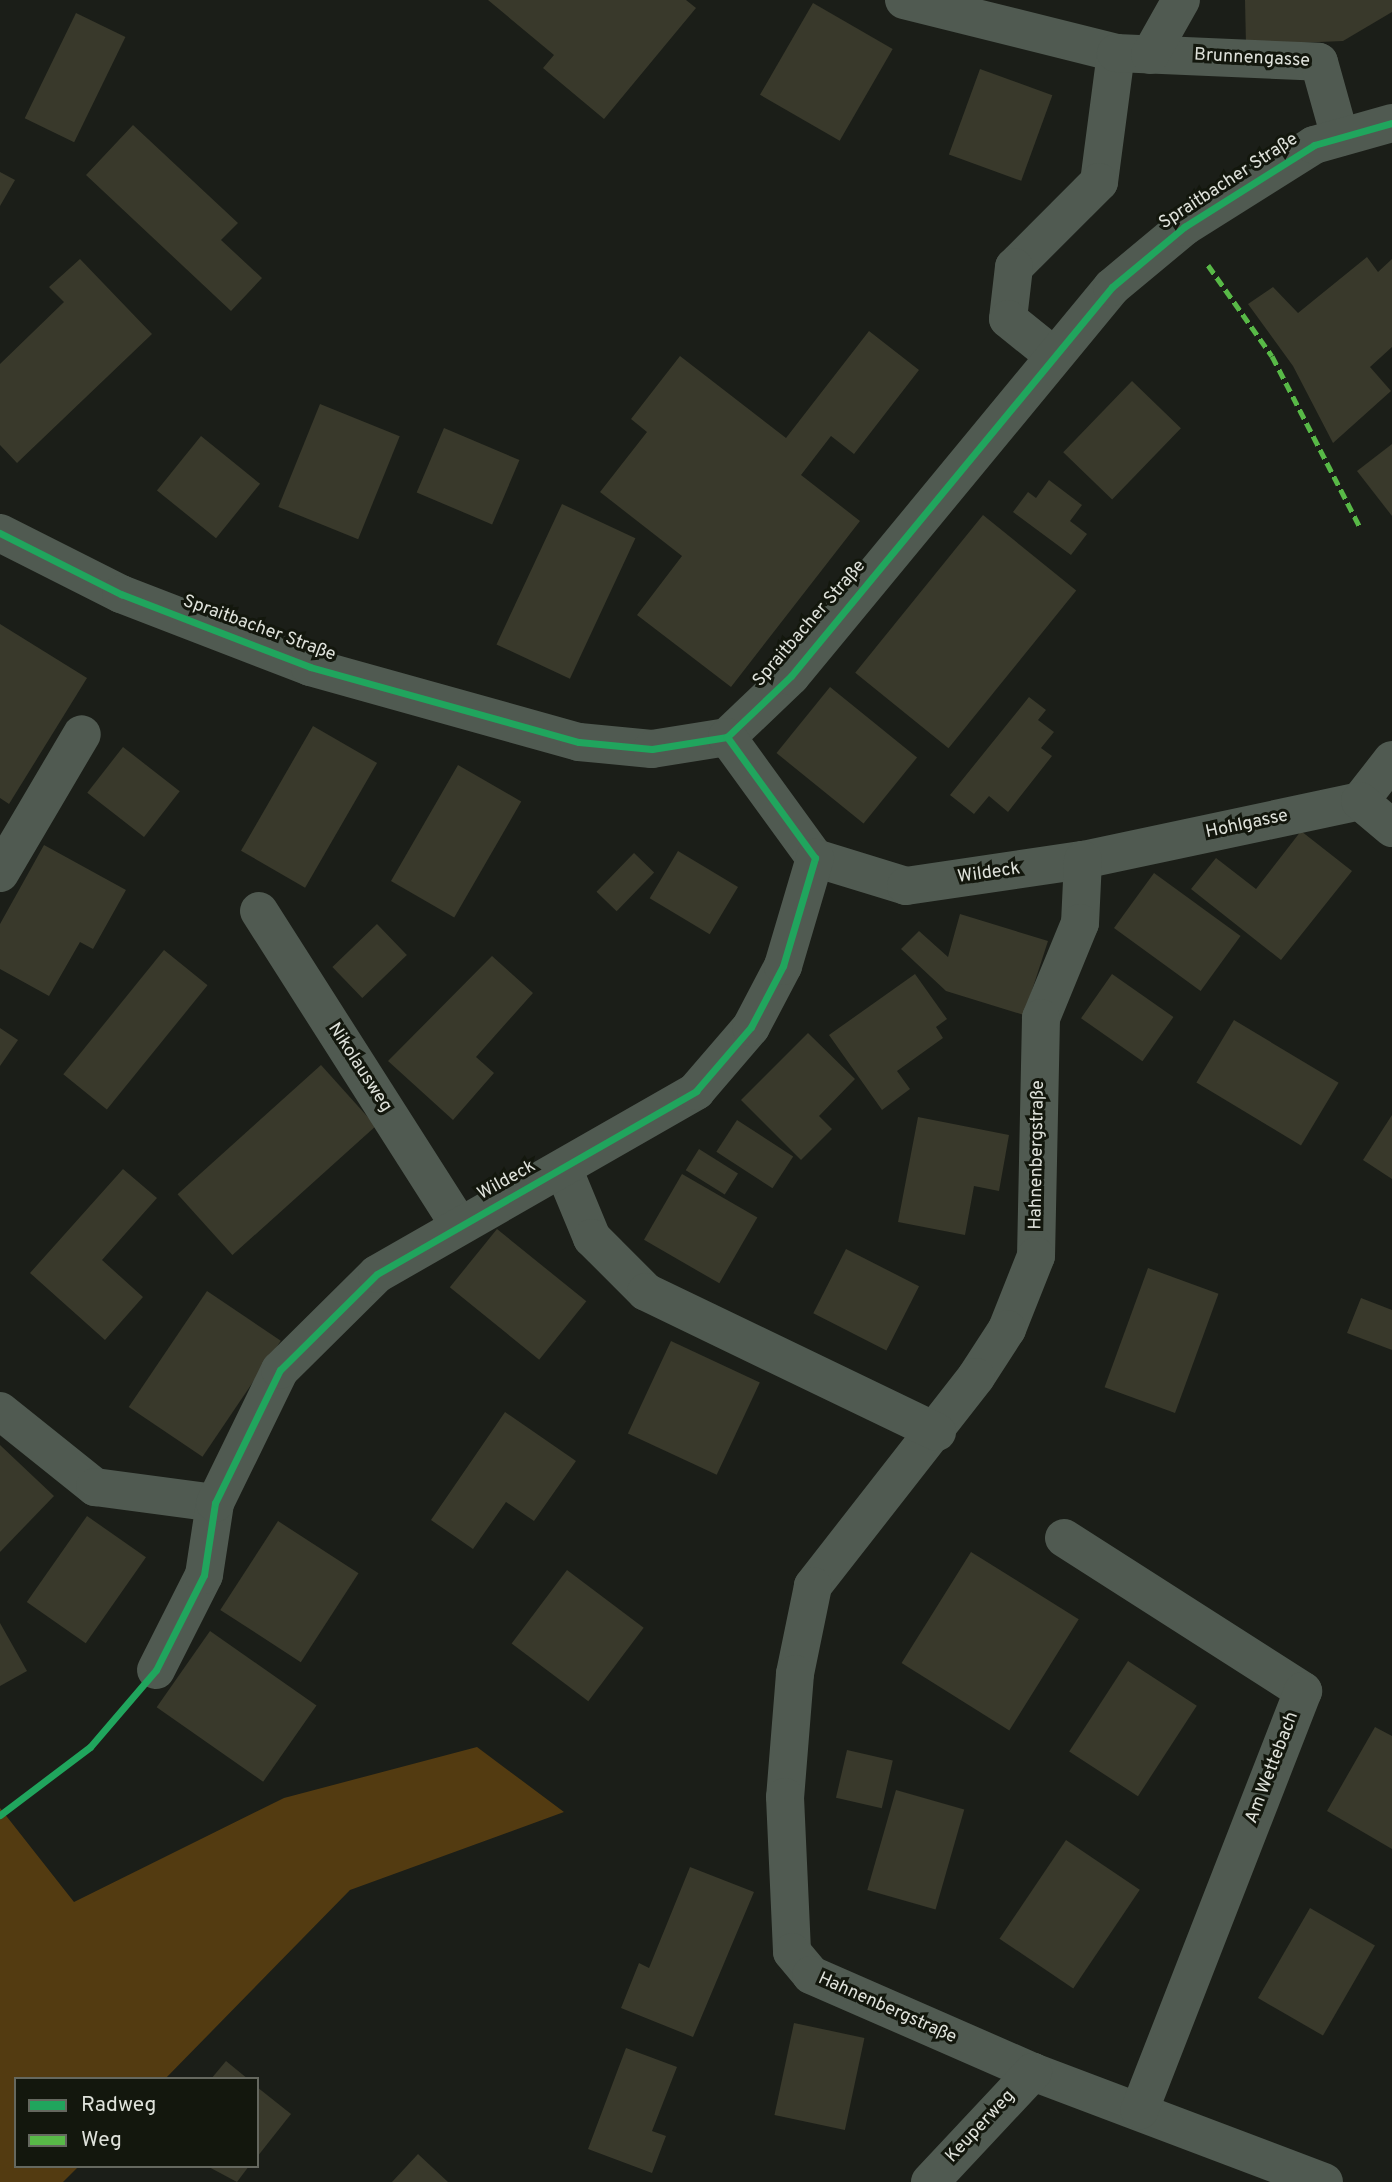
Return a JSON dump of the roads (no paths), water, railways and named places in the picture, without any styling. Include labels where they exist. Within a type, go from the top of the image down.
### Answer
[{"type":"street","name":"Brunnengasse","points":[[904,0],[1133,54],[1319,62],[1340,137]]},
{"type":"street","points":[[1055,356],[1008,319],[1014,267],[1099,182],[1133,54],[1181,0]]},
{"type":"street","name":"Spraitbacher Straße","points":[[0,533],[121,594],[310,667],[579,742],[652,749],[727,737],[791,676],[1111,287],[1184,227],[1314,145],[1392,123]]},
{"type":"street","points":[[0,873],[82,734]]},
{"type":"street","points":[[727,737],[815,859]]},
{"type":"street","points":[[1392,760],[1360,801],[1392,828]]},
{"type":"street","name":"Hohlgasse","points":[[1083,860],[1360,801]]},
{"type":"street","name":"Wildeck","points":[[156,1670],[204,1575],[215,1503],[280,1370],[377,1273],[696,1091],[751,1027],[783,967],[815,859],[906,886],[1083,860]]},
{"type":"street","name":"Hahnenbergstraße","points":[[1083,860],[1080,923],[1041,1018],[1035,1256],[1007,1329],[937,1432],[813,1586],[795,1674],[785,1797],[792,1952],[811,1975],[1033,2072],[1140,2110],[1324,2182]]},
{"type":"street","name":"Nikolausweg","points":[[259,911],[460,1225]]},
{"type":"street","points":[[563,1168],[592,1238],[646,1292],[937,1432]]},
{"type":"street","points":[[0,1411],[95,1487],[215,1503]]},
{"type":"street","name":"Am Wettebach","points":[[1064,1538],[1303,1691],[1140,2110]]},
{"type":"street","name":"Keuperweg","points":[[930,2182],[1033,2072]]}]
